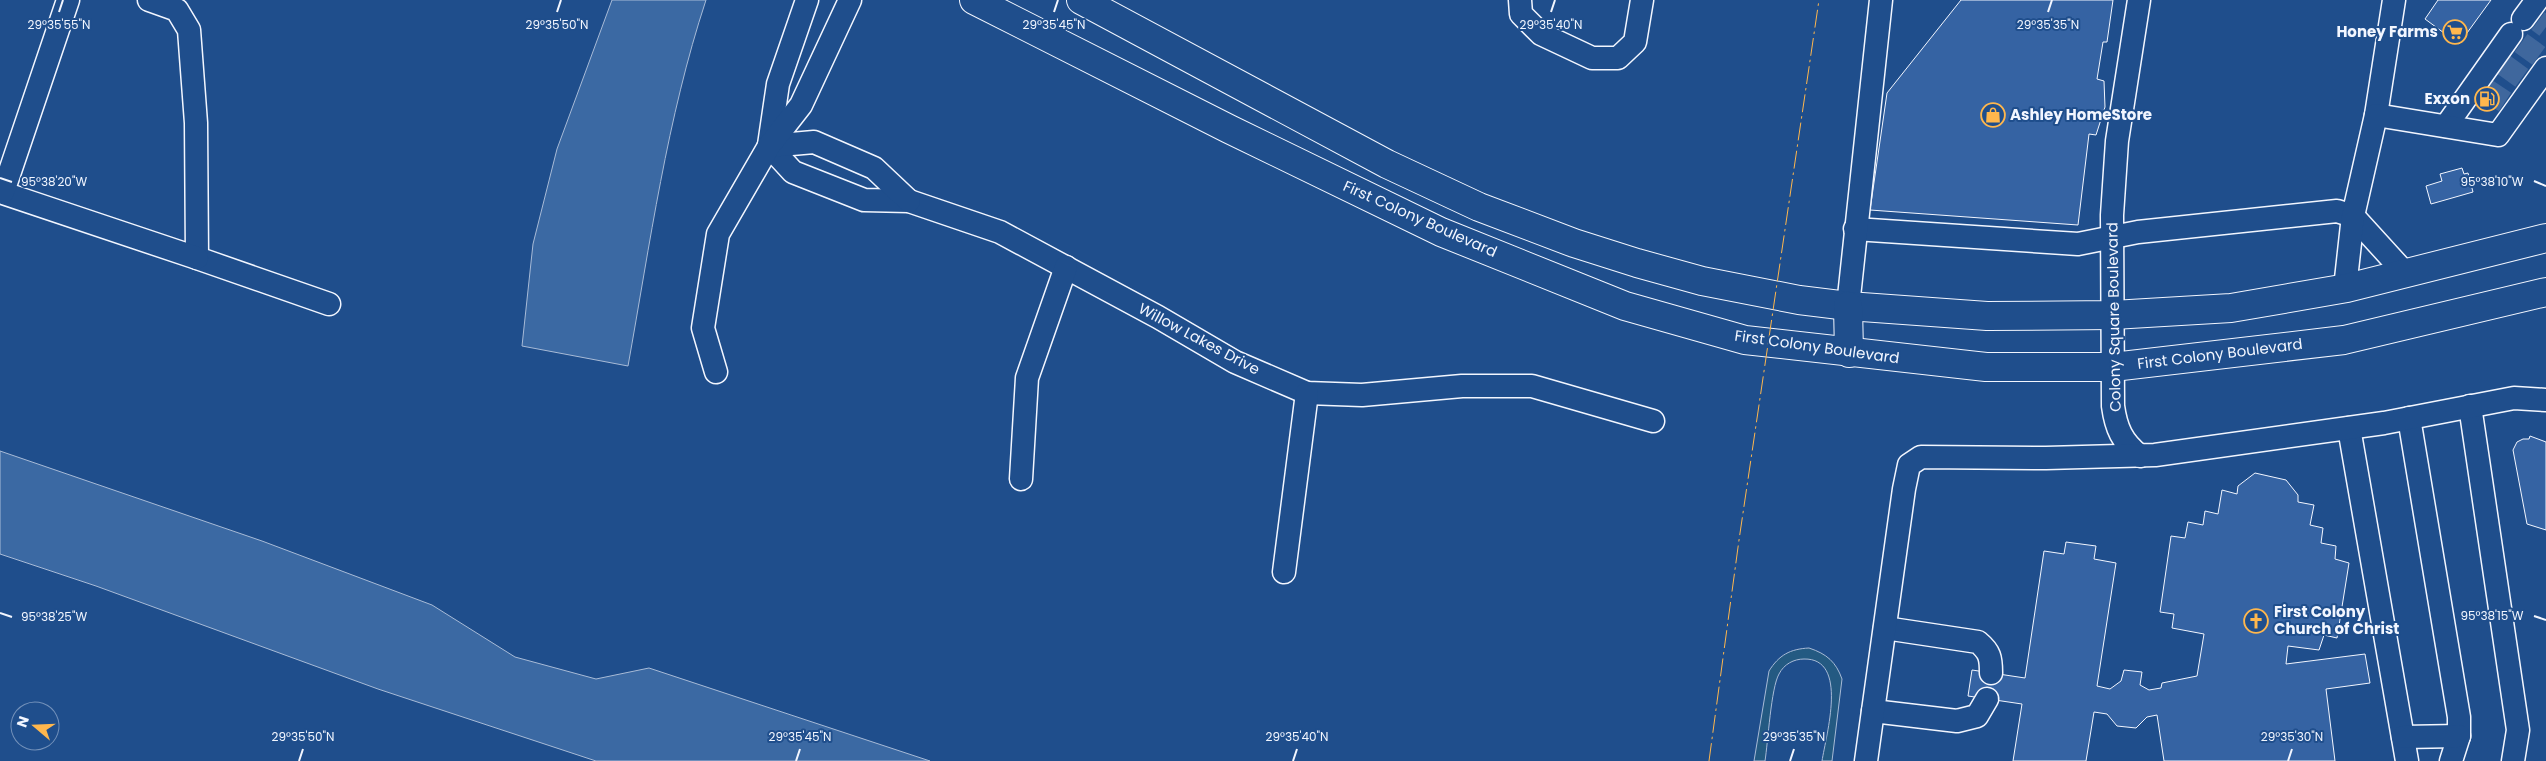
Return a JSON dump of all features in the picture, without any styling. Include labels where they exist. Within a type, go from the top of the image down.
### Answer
[{"type":"main road","name":"First Colony Boulevard","points":[[974,0],[1229,129],[1441,232],[1625,306],[1745,340],[1986,367],[2113,367],[2344,340],[2546,292]]},
{"type":"main road","points":[[1081,0],[1387,164],[1448,194],[1566,240],[1637,264],[1702,281],[1791,298],[1848,306],[1987,316],[2113,315],[2231,308],[2345,288],[2546,238]]},
{"type":"main road","points":[[1229,129],[1248,89]]},
{"type":"main road","points":[[1848,306],[1849,353]]},
{"type":"street","points":[[68,0],[1,192],[329,304]]},
{"type":"street","points":[[149,0],[177,10],[189,30],[196,123],[197,258]]},
{"type":"street","points":[[769,146],[778,84],[807,0]]},
{"type":"street","points":[[716,372],[703,328],[718,234],[769,146],[801,105],[850,0]]},
{"type":"street","points":[[1520,0],[1521,14],[1540,34],[1592,58],[1618,58],[1635,42],[1642,0]]},
{"type":"street","points":[[1848,306],[1855,229],[1882,0]]},
{"type":"street","name":"Colony Square Boulevard","points":[[2139,0],[2117,141],[2112,237],[2115,420],[2124,441],[2140,456]]},
{"type":"street","points":[[2345,288],[2353,216],[2376,115],[2394,0]]},
{"type":"street","points":[[2376,115],[2498,135],[2496,96],[2525,46]]},
{"type":"street","points":[[2446,126],[2496,96],[2525,46]]},
{"type":"street","name":"Willow Lakes Drive","points":[[769,146],[814,142],[874,168],[909,200]]},
{"type":"street","name":"Willow Lakes Drive","points":[[769,146],[793,172],[864,200],[909,200],[1000,232],[1235,362],[1307,393],[1362,394],[1462,386],[1532,386],[1653,421]]},
{"type":"street","points":[[1855,229],[2078,244],[2138,232],[2337,210],[2353,216],[2405,273]]},
{"type":"street","points":[[1021,479],[1027,378],[1066,267]]},
{"type":"street","points":[[1284,572],[1307,393]]},
{"type":"street","points":[[1866,761],[1909,465],[1921,457],[2140,456],[2349,428],[2514,398],[2546,400]]},
{"type":"street","points":[[2470,406],[2518,730],[2513,761]]},
{"type":"street","points":[[2409,418],[2459,717],[2460,736],[2451,761]]},
{"type":"street","points":[[2349,428],[2407,761]]},
{"type":"street","points":[[1885,628],[1978,642],[1987,650],[1991,660],[1991,673]]},
{"type":"street","points":[[1873,711],[1957,721],[1978,716],[1987,699]]},
{"type":"street","points":[[2403,737],[2460,736]]},
{"type":"shaded area","points":[[612,0],[706,0],[680,90],[670,135],[628,366],[522,346],[533,244],[557,149]]},
{"type":"shaded area","points":[[0,451],[262,541],[432,605],[515,657],[596,679],[649,668],[930,761],[596,761],[378,689],[96,586],[0,554]]},
{"type":"shaded area","points":[[1809,648],[1830,659],[1842,679],[1832,761],[1822,761],[1830,717],[1831,684],[1826,671],[1818,662],[1804,659],[1790,663],[1779,674],[1772,703],[1765,761],[1754,761],[1769,671],[1781,657],[1791,651]]},
{"type":"building","name":"Ashley HomeStore","points":[[1961,0],[2113,0],[2107,42],[2103,42],[2097,79],[2104,81],[2105,107],[2096,135],[2089,134],[2078,225],[1870,210],[1887,93]]},
{"type":"building","name":"Honey Farms","points":[[2438,0],[2491,0],[2459,44],[2425,19]]},
{"type":"building","points":[[2462,168],[2464,174],[2468,173],[2473,192],[2431,204],[2426,186],[2442,181],[2440,174]]},
{"type":"building","points":[[2530,436],[2546,442],[2546,530],[2527,524],[2513,450],[2517,442],[2529,439]]},
{"type":"building","name":"First Colony Church of Christ","points":[[2255,473],[2286,480],[2298,495],[2298,502],[2314,505],[2310,525],[2323,528],[2321,543],[2336,546],[2335,559],[2349,563],[2337,638],[2324,635],[2319,650],[2288,646],[2286,664],[2365,654],[2370,683],[2326,689],[2335,761],[2164,761],[2157,715],[2147,717],[2136,728],[2117,726],[2107,714],[2094,712],[2086,761],[2013,761],[2022,704],[1968,696],[1972,670],[2025,678],[2044,551],[2064,554],[2066,542],[2096,546],[2094,559],[2116,563],[2097,686],[2110,689],[2121,681],[2124,670],[2142,672],[2140,685],[2149,690],[2161,688],[2162,683],[2197,676],[2204,634],[2172,628],[2174,614],[2160,612],[2171,536],[2185,538],[2188,522],[2203,525],[2205,511],[2218,514],[2222,490],[2237,494],[2238,486]]},
{"type":"tunnel","points":[[2538,21],[2546,27]]},
{"type":"tunnel","points":[[2521,43],[2539,56]]},
{"type":"tunnel","points":[[2504,65],[2522,78]]},
{"type":"tunnel","points":[[2487,90],[2505,102]]},
{"type":"power","points":[[1709,761],[1739,540],[1819,0]]},
{"type":"place","name":"Honey Farms","points":[[2455,32]]},
{"type":"place","name":"Exxon","points":[[2487,99]]},
{"type":"place","name":"Ashley HomeStore","points":[[1993,115]]},
{"type":"place","name":"First Colony Church of Christ","points":[[2256,621]]}]
